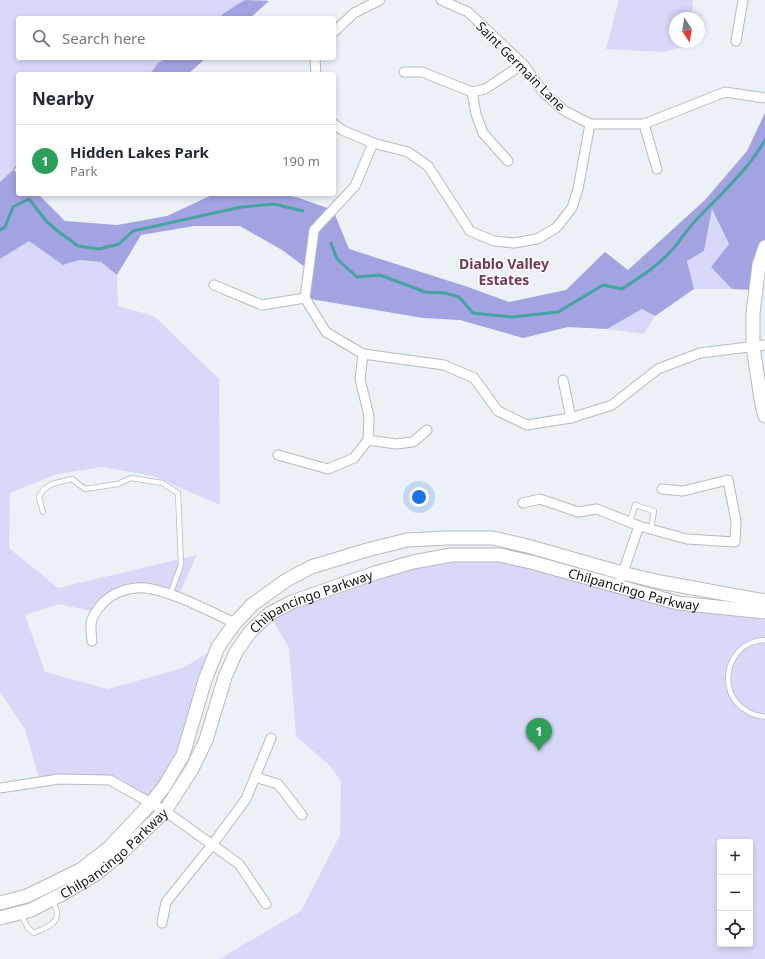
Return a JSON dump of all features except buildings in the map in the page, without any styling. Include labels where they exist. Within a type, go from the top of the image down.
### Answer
[{"type":"street","points":[[336,30],[354,12],[380,0]]},
{"type":"street","name":"Saint Germain Lane","points":[[441,0],[468,12],[524,64],[544,93],[565,111],[590,124],[644,124],[725,92],[765,98]]},
{"type":"street","points":[[736,41],[743,0]]},
{"type":"street","points":[[315,60],[316,72]]},
{"type":"street","points":[[404,72],[422,72],[472,92],[485,89],[524,64]]},
{"type":"street","points":[[472,92],[476,114],[483,133],[508,161]]},
{"type":"street","points":[[336,126],[342,130],[373,143],[408,152],[428,166],[470,231],[494,241],[514,243],[538,239],[556,228],[572,208],[578,189],[590,124]]},
{"type":"street","points":[[644,124],[657,169]]},
{"type":"street","points":[[373,143],[355,186],[314,230],[305,298],[326,332],[363,354],[444,365],[474,378],[498,411],[527,425],[571,418],[612,405],[658,369],[700,353],[759,346]]},
{"type":"street","points":[[765,247],[759,265],[753,313],[759,346],[762,405],[765,416]]},
{"type":"street","points":[[214,285],[262,305],[305,298]]},
{"type":"street","points":[[278,455],[328,469],[354,458],[368,440],[369,416],[360,379],[363,354]]},
{"type":"street","points":[[563,380],[571,418]]},
{"type":"street","points":[[368,440],[396,444],[413,442],[427,430]]},
{"type":"street","points":[[523,503],[540,499],[578,512],[597,509],[639,526],[687,539],[735,542],[736,521],[728,480],[683,491],[662,489]]},
{"type":"street","points":[[618,587],[639,526]]},
{"type":"street","name":"Chilpancingo Parkway","points":[[0,903],[27,896],[82,869],[109,848],[151,803],[164,786],[183,755],[218,647],[235,623],[252,605],[285,581],[311,567],[367,550],[407,540],[493,538],[660,582],[750,597],[765,601]]},
{"type":"street","name":"Chilpancingo Parkway","points":[[0,918],[32,910],[96,874],[120,854],[165,811],[192,769],[206,740],[225,677],[236,652],[250,632],[269,614],[292,602],[372,574],[413,562],[451,555],[500,555],[531,562],[678,603],[765,612]]},
{"type":"street","points":[[92,641],[91,619],[95,612],[111,596],[135,588],[147,588],[170,595],[235,623]]},
{"type":"street","points":[[162,923],[166,902],[212,845],[246,799],[271,738]]},
{"type":"street","points":[[255,777],[278,784],[302,815]]},
{"type":"street","points":[[0,788],[59,779],[110,780],[165,811],[239,864],[266,904]]},
{"type":"lane","points":[[43,512],[39,497],[44,488],[52,484],[72,479],[85,489],[118,484],[131,478],[162,483],[178,493],[181,565],[170,595]]},
{"type":"lane","points":[[630,522],[635,505],[654,511],[651,529]]},
{"type":"lane","points":[[764,640],[755,642],[745,647],[737,654],[728,671],[729,689],[735,701],[744,710],[755,715],[765,717]]},
{"type":"lane","points":[[20,913],[28,928],[34,933],[49,926],[56,920],[57,913],[52,899]]},
{"type":"shaded area","points":[[0,0],[269,0],[252,16],[16,16],[16,60],[204,60],[190,72],[16,72],[16,168],[14,170],[16,196],[19,196],[63,265],[79,260],[101,262],[117,275],[118,306],[154,316],[219,379],[220,505],[153,476],[102,467],[57,474],[10,493],[9,548],[58,588],[197,555],[178,597],[147,588],[126,590],[95,612],[59,604],[25,615],[45,672],[108,689],[183,668],[218,647],[183,755],[151,803],[110,780],[40,782],[25,729],[0,692]]},
{"type":"shaded area","points":[[245,0],[269,1],[252,16],[221,16]]},
{"type":"shaded area","points":[[619,0],[693,0],[692,12],[669,12],[669,48],[681,48],[662,52],[606,49]]},
{"type":"shaded area","points":[[163,60],[204,60],[190,72],[151,72],[158,63]]},
{"type":"shaded area","points":[[765,113],[765,247],[756,290],[732,289],[711,267],[729,244],[712,209],[704,251],[687,261],[694,289],[655,316],[642,309],[607,329],[568,327],[523,338],[460,320],[423,318],[305,298],[309,270],[282,250],[240,226],[194,226],[141,235],[117,275],[101,262],[79,260],[63,265],[29,241],[0,259],[0,182],[16,166],[14,170],[16,172],[16,196],[40,196],[65,221],[117,225],[167,216],[210,196],[291,196],[299,198],[333,210],[349,249],[468,287],[509,302],[566,290],[605,252],[628,270],[705,200],[747,151]]},
{"type":"shaded area","points":[[712,208],[729,244],[711,267],[732,289],[694,289],[687,261],[704,251]]},
{"type":"shaded area","points":[[642,309],[655,316],[644,334],[607,329]]},
{"type":"shaded area","points":[[500,555],[612,585],[765,612],[765,959],[219,959],[301,911],[340,835],[341,781],[331,767],[296,736],[289,648],[269,614],[413,562]]},
{"type":"waterway","points":[[331,243],[337,259],[357,277],[380,275],[425,292],[445,293],[459,297],[473,313],[512,317],[558,312],[603,285],[622,289],[655,266],[667,256],[694,223],[742,172],[765,140]]},
{"type":"waterway","points":[[0,230],[5,227],[13,207],[29,199],[47,222],[78,246],[99,249],[119,244],[133,231],[241,207],[274,204],[303,211]]},
{"type":"place","name":"Hidden Lakes Park","points":[[539,751]]},
{"type":"district","name":"Diablo Valley Estates","points":[[504,272]]}]
